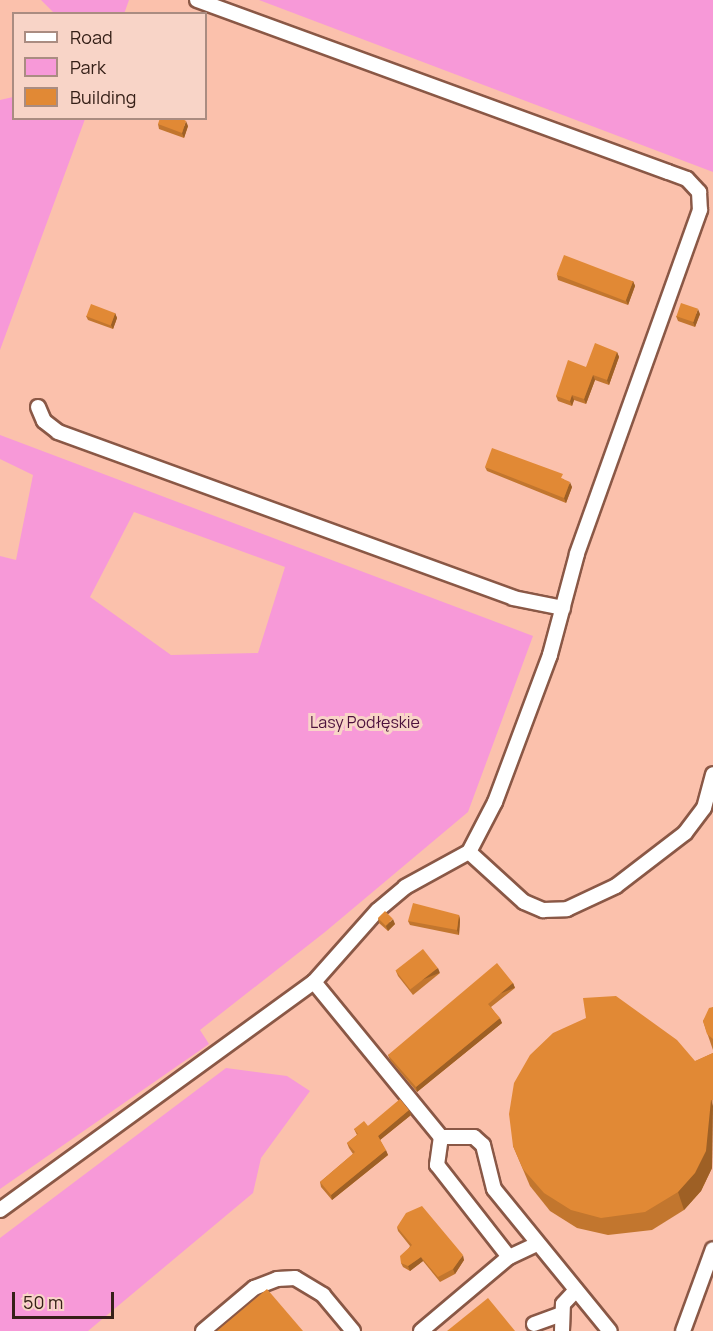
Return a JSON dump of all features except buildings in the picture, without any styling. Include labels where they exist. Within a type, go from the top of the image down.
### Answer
[{"type":"lane","points":[[0,1210],[314,982],[378,910],[405,887],[469,852],[495,802],[550,655],[577,554],[700,210],[699,192],[687,179],[197,0]]},
{"type":"lane","points":[[38,407],[45,421],[58,432],[513,598],[563,608]]},
{"type":"lane","points":[[469,852],[524,902],[543,910],[567,909],[616,886],[685,832],[704,808],[713,774]]},
{"type":"lane","points":[[314,982],[441,1137],[437,1165],[509,1257]]},
{"type":"lane","points":[[441,1137],[474,1137],[483,1145],[494,1190],[610,1331]]},
{"type":"lane","points":[[422,1331],[509,1257],[537,1244]]},
{"type":"lane","points":[[683,1331],[708,1282],[713,1250]]},
{"type":"lane","points":[[203,1331],[254,1288],[277,1279],[295,1278],[323,1295],[354,1331]]},
{"type":"lane","points":[[562,1331],[563,1304],[576,1290]]},
{"type":"lane","points":[[534,1324],[561,1314]]},
{"type":"green space","points":[[41,0],[129,0],[125,12],[53,12]]},
{"type":"green space","points":[[259,0],[713,0],[713,172]]},
{"type":"green space","points":[[12,97],[12,120],[85,120],[0,350],[0,100]]},
{"type":"green space","name":"Lasy Podłęskie","points":[[0,435],[533,636],[468,812],[325,932],[200,1030],[209,1044],[0,1189],[0,556],[16,560],[33,475],[0,459]],"holes":[[[134,512],[285,567],[258,653],[171,655],[90,597]]]},
{"type":"green space","points":[[226,1068],[287,1076],[310,1091],[261,1158],[253,1193],[88,1331],[0,1331],[0,1238]]}]
